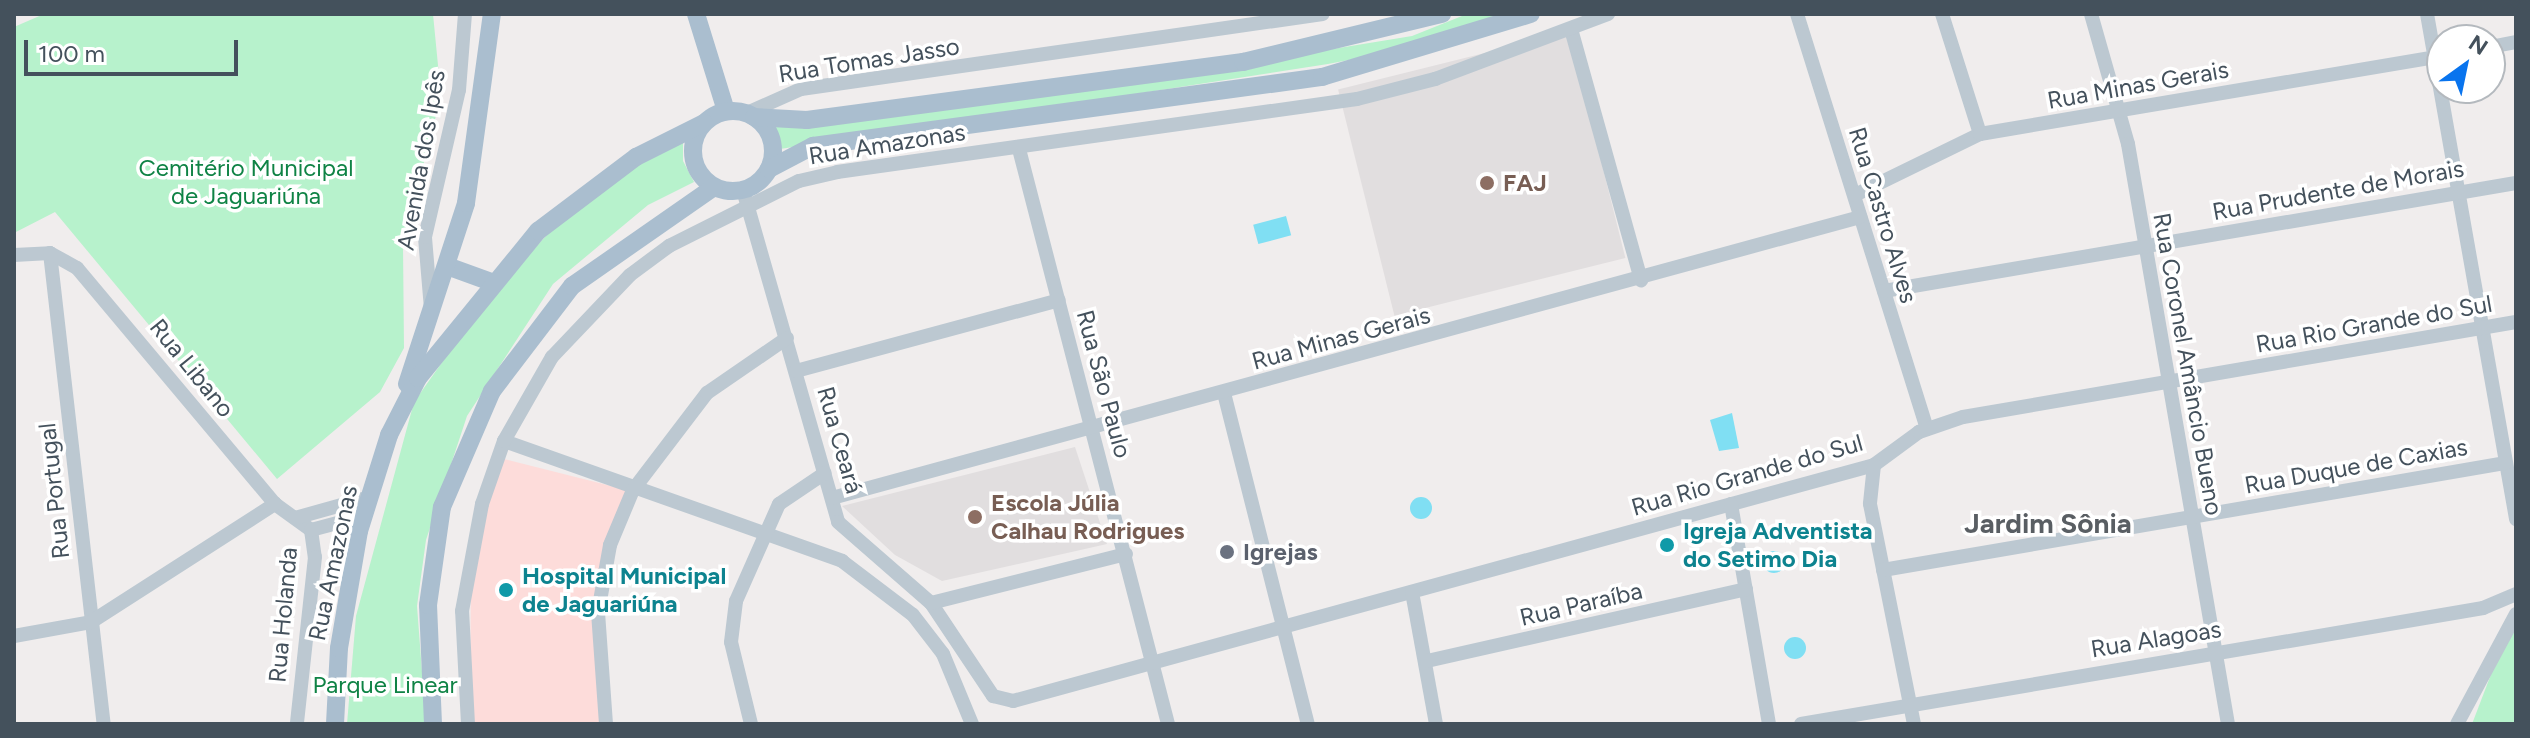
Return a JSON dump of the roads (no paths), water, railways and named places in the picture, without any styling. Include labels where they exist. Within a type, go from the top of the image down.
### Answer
[{"type":"main road","points":[[389,435],[447,266],[485,97],[492,14]]},
{"type":"main road","points":[[696,14],[742,114],[771,138],[769,169]]},
{"type":"main road","points":[[1442,14],[1243,62],[807,120],[742,114],[704,123],[694,162],[714,187],[746,199],[769,169],[813,146],[1322,77],[1531,14]]},
{"type":"main road","name":"Rua Amazonas","points":[[335,724],[339,648],[359,531],[389,435],[418,378],[491,282],[579,196],[704,123]]},
{"type":"main road","points":[[433,724],[433,560],[447,493],[492,391],[572,286],[714,187]]},
{"type":"main road","points":[[447,266],[491,282]]},
{"type":"street","name":"Avenida dos Ipês","points":[[431,313],[425,237],[459,90],[465,14]]},
{"type":"street","name":"Rua Tomas Jasso","points":[[742,114],[801,89],[1003,63],[1323,14]]},
{"type":"street","name":"Rua Amazonas","points":[[468,724],[462,611],[478,517],[504,441],[552,357],[630,275],[690,233],[746,199],[799,181],[837,172],[1019,149],[1357,99],[1608,14]]},
{"type":"street","name":"Rua Castro Alves","points":[[1797,14],[1927,429]]},
{"type":"street","points":[[1942,14],[1980,134]]},
{"type":"street","name":"Rua Coronel Amâncio Bueno","points":[[2091,14],[2118,111],[2145,245],[2228,724]]},
{"type":"street","points":[[1571,29],[1641,280]]},
{"type":"street","name":"Rua Minas Gerais","points":[[1855,195],[1980,134],[2426,58]]},
{"type":"street","points":[[2445,104],[2516,519]]},
{"type":"street","name":"Rua São Paulo","points":[[1019,149],[1155,662],[1168,724]]},
{"type":"street","name":"Rua Prudente de Morais","points":[[1884,291],[2516,183]]},
{"type":"street","name":"Rua Ceará","points":[[746,199],[838,522],[931,603],[993,696]]},
{"type":"street","name":"Rua Minas Gerais","points":[[832,498],[1641,280],[1860,217]]},
{"type":"street","points":[[14,255],[50,253]]},
{"type":"street","name":"Rua Libano","points":[[50,253],[109,301],[275,504],[295,518]]},
{"type":"street","name":"Rua Portugal","points":[[50,253],[104,724]]},
{"type":"street","points":[[796,371],[1059,300]]},
{"type":"street","name":"Rua Rio Grande do Sul","points":[[993,696],[1013,701],[1874,465],[1927,429],[2168,382],[2516,322]]},
{"type":"street","points":[[606,724],[598,612],[610,545],[633,490],[707,393],[787,338]]},
{"type":"street","points":[[1224,393],[1289,626],[1308,724]]},
{"type":"street","points":[[504,441],[633,490],[842,561],[903,606],[943,654],[972,724]]},
{"type":"street","name":"Rua Duque de Caxias","points":[[1883,570],[2506,463]]},
{"type":"street","points":[[1874,465],[1870,504],[1914,724]]},
{"type":"street","points":[[751,724],[731,642],[761,531],[779,504],[825,473]]},
{"type":"street","points":[[295,518],[370,497]]},
{"type":"street","points":[[14,636],[91,622],[275,504]]},
{"type":"street","points":[[1731,504],[1769,724]]},
{"type":"street","name":"Rua Holanda","points":[[295,518],[311,530],[315,557],[297,724]]},
{"type":"street","points":[[311,530],[345,521],[359,531]]},
{"type":"street","points":[[931,603],[1126,554]]},
{"type":"street","name":"Rua Paraíba","points":[[1427,661],[1746,589]]},
{"type":"street","points":[[1412,592],[1427,661],[1436,724]]},
{"type":"street","name":"Rua Alagoas","points":[[1801,724],[1910,700],[2483,608],[2516,594]]},
{"type":"street","points":[[2457,724],[2516,614]]},
{"type":"water","points":[[1286,216],[1291,235],[1258,244],[1253,225]]},
{"type":"water","points":[[1732,413],[1739,448],[1719,451],[1710,420]]},
{"type":"water","points":[[1417,497],[1425,497],[1432,508],[1425,519],[1417,519],[1410,512],[1410,504]]},
{"type":"water","points":[[1774,551],[1782,554],[1785,562],[1782,570],[1774,573],[1766,570],[1763,562],[1766,554]]},
{"type":"water","points":[[1795,637],[1803,640],[1806,648],[1803,656],[1795,659],[1787,656],[1784,648],[1787,640]]},
{"type":"place","name":"FAJ","points":[[1487,183]]},
{"type":"place","name":"Escola Júlia Calhau Rodrigues","points":[[975,517]]},
{"type":"place","name":"Igreja Adventista do Setimo Dia","points":[[1667,545]]},
{"type":"place","name":"Igrejas","points":[[1227,552]]},
{"type":"place","name":"Hospital Municipal de Jaguariúna","points":[[506,590]]},
{"type":"district","name":"Jardim Sônia","points":[[2048,523]]},
{"type":"park label","name":"Cemitério Municipal de Jaguariúna","points":[[246,182]]},
{"type":"park label","name":"Parque Linear","points":[[385,685]]}]
